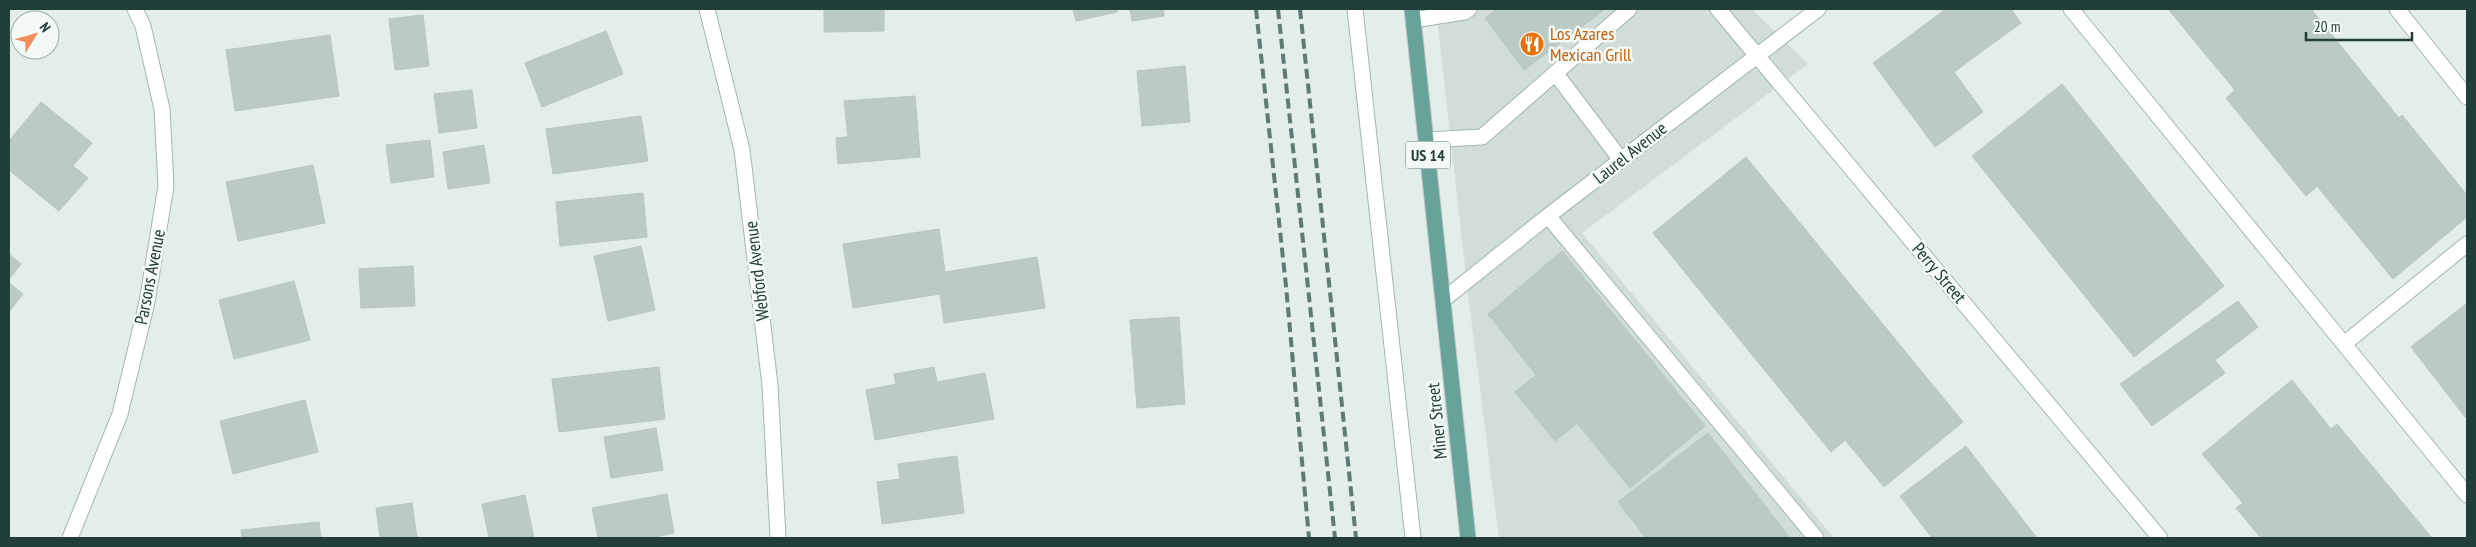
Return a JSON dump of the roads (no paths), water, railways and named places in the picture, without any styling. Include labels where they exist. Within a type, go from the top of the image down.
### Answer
[{"type":"main road","name":"US 14","points":[[1413,14],[1443,300]]},
{"type":"main road","name":"Miner Street","points":[[1443,300],[1468,538]]},
{"type":"street","name":"Parsons Avenue","points":[[70,538],[120,414],[147,302],[166,186],[162,108],[143,26],[135,9]]},
{"type":"street","name":"Webford Avenue","points":[[708,9],[742,150],[770,385],[778,538]]},
{"type":"street","points":[[1355,9],[1413,538]]},
{"type":"street","points":[[1413,14],[1464,12],[1469,9]]},
{"type":"street","points":[[1426,140],[1482,137],[1629,9]]},
{"type":"street","name":"Perry Street","points":[[1718,9],[2160,538]]},
{"type":"street","name":"Laurel Avenue","points":[[1443,300],[1548,216],[1818,9]]},
{"type":"street","points":[[2071,9],[2467,495]]},
{"type":"street","points":[[2397,9],[2467,97]]},
{"type":"street","points":[[1556,74],[1621,160]]},
{"type":"street","points":[[1548,216],[1816,538]]},
{"type":"street","points":[[2344,344],[2467,244]]},
{"type":"railway","points":[[1256,9],[1286,286],[1309,538]]},
{"type":"railway","points":[[1278,9],[1335,538]]},
{"type":"railway","points":[[1300,9],[1356,538]]},
{"type":"place","name":"Los Azares Mexican Grill","points":[[1532,44]]}]
